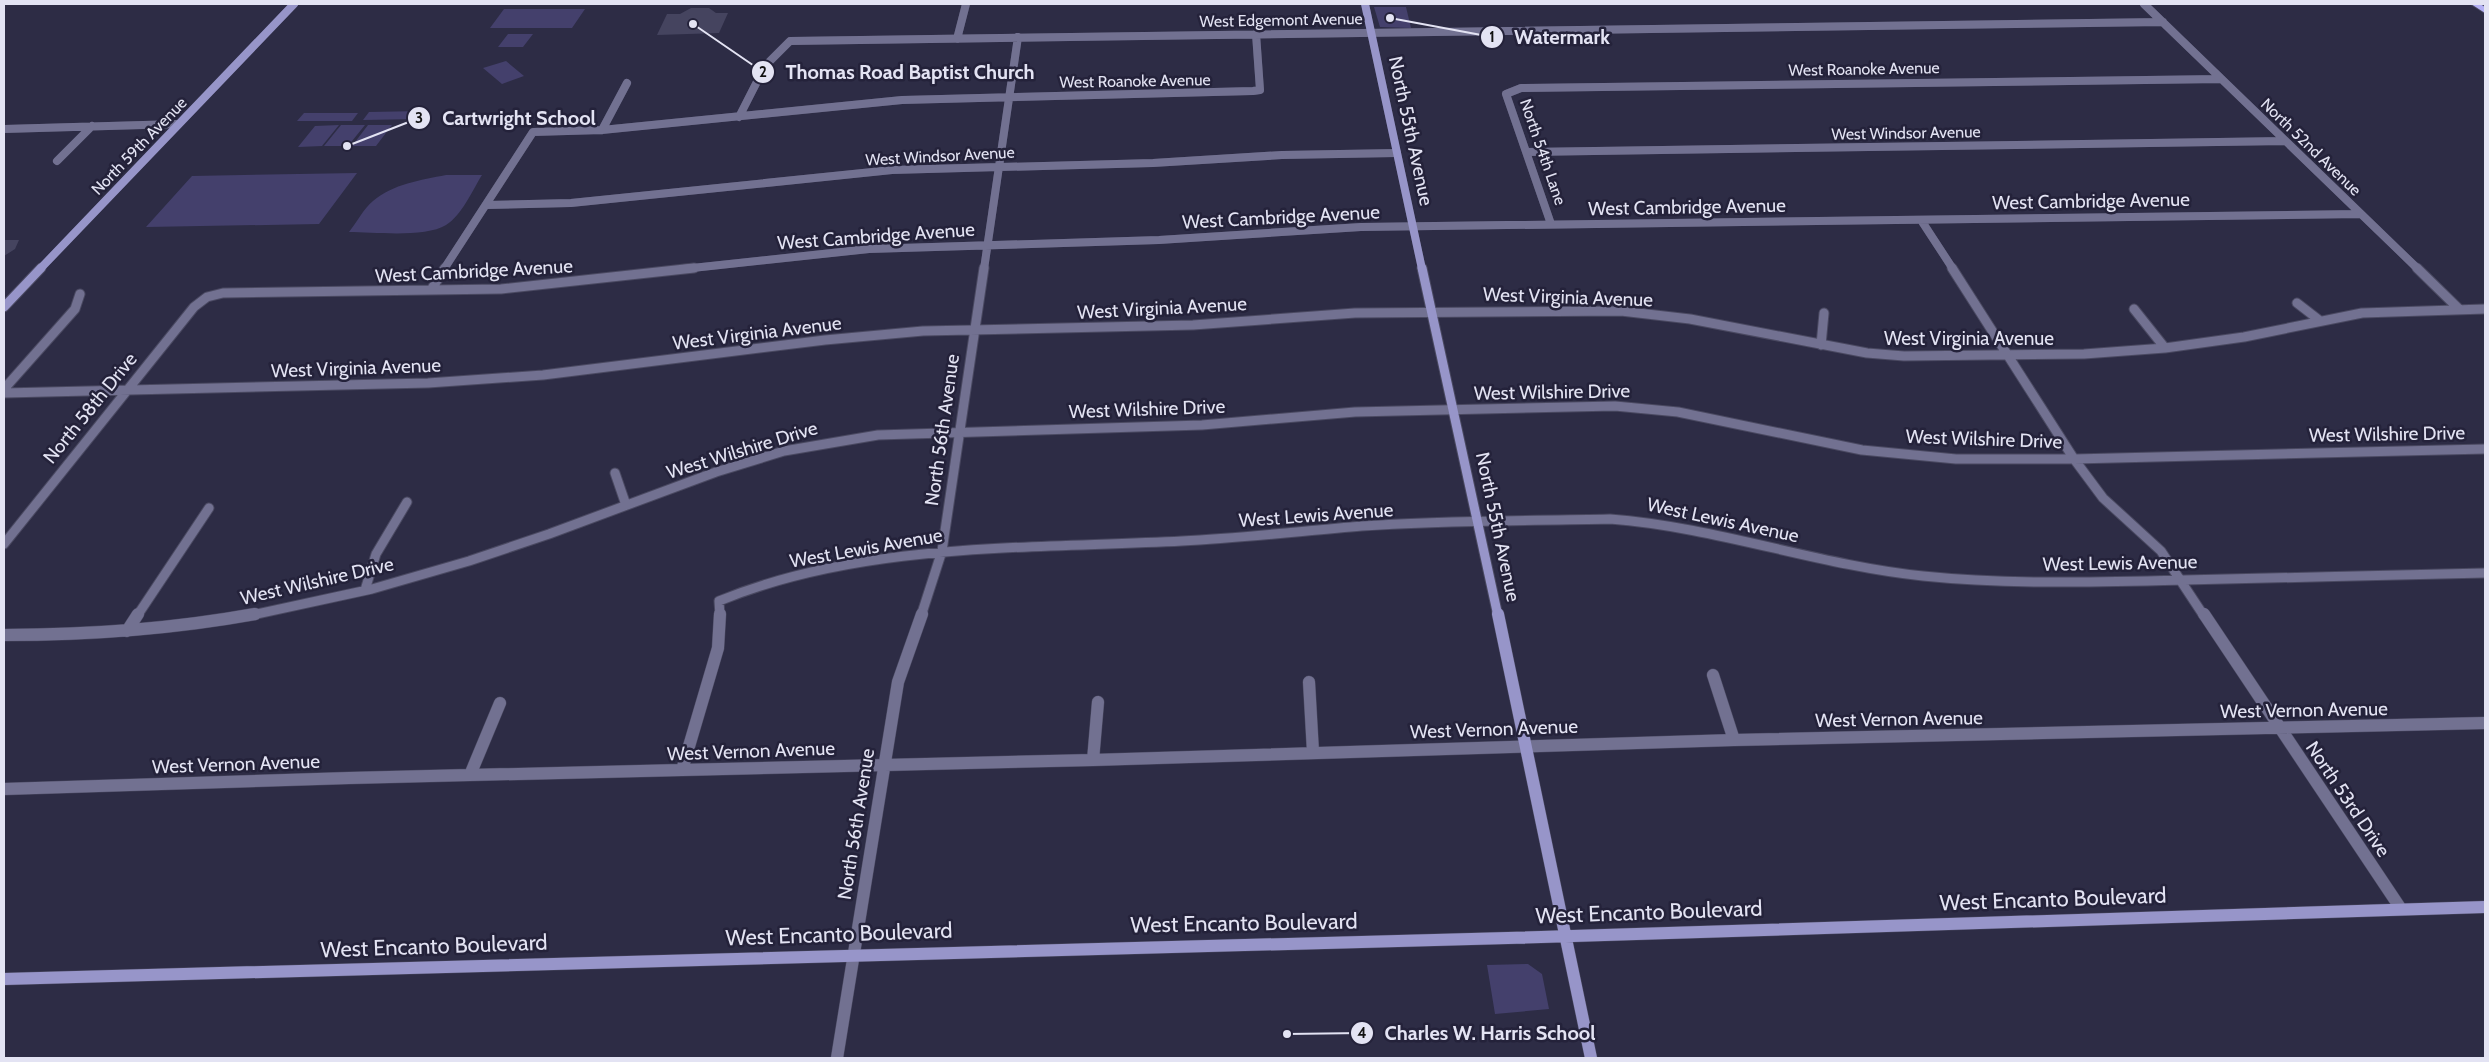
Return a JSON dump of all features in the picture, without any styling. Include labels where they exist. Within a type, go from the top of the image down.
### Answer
[{"type":"main road","points":[[2475,4],[2485,11]]},
{"type":"street","name":"North 59th Avenue","points":[[4,307],[294,4]]},
{"type":"street","points":[[958,39],[966,4]]},
{"type":"street","name":"North 55th Avenue","points":[[1365,4],[1478,523],[1591,1058]]},
{"type":"street","name":"North 52nd Avenue","points":[[2144,4],[2459,309]]},
{"type":"street","name":"West Edgemont Avenue","points":[[739,117],[760,71],[777,50],[790,42],[1018,37],[2162,22]]},
{"type":"street","name":"West Roanoke Avenue","points":[[486,205],[533,132],[602,130],[902,100],[1179,95],[1260,90],[1256,34]]},
{"type":"street","name":"North 56th Avenue","points":[[836,1058],[898,682],[910,641],[934,585],[942,552],[1018,37]]},
{"type":"street","name":"West Roanoke Avenue","points":[[1509,90],[1520,88],[2221,79]]},
{"type":"street","points":[[602,130],[628,83]]},
{"type":"street","name":"North 54th Lane","points":[[1509,90],[1506,94],[1528,152],[1551,224]]},
{"type":"street","points":[[4,129],[178,124]]},
{"type":"street","points":[[57,161],[92,126]]},
{"type":"street","name":"West Windsor Avenue","points":[[1528,152],[2285,141]]},
{"type":"street","name":"West Windsor Avenue","points":[[486,205],[571,203],[892,170],[1153,163],[1282,155],[1397,153]]},
{"type":"street","points":[[431,290],[486,205]]},
{"type":"street","name":"West Cambridge Avenue","points":[[207,297],[223,293],[519,287],[869,250],[987,244],[1159,240],[1305,230],[1412,226],[2360,214]]},
{"type":"street","name":"North 53rd Drive","points":[[1921,220],[2074,459],[2103,498],[2160,552],[2401,909]]},
{"type":"street","points":[[4,389],[75,309],[80,294]]},
{"type":"street","name":"North 58th Drive","points":[[4,544],[194,307],[207,297]]},
{"type":"street","points":[[2297,303],[2319,320]]},
{"type":"street","points":[[2134,309],[2165,348]]},
{"type":"street","name":"West Virginia Avenue","points":[[4,394],[428,383],[534,376],[825,340],[923,331],[1193,325],[1309,316],[1432,311],[1621,311],[1690,319],[1867,353],[1904,356],[2084,354],[2165,348],[2244,337],[2319,320],[2362,313],[2485,309]]},
{"type":"street","points":[[1821,345],[1824,313]]},
{"type":"street","name":"West Wilshire Drive","points":[[4,635],[127,631],[239,617],[364,590],[508,548],[736,466],[794,449],[878,435],[1217,424],[1355,412],[1615,406],[1678,412],[1862,450],[1956,459],[2074,459],[2485,449]]},
{"type":"street","points":[[615,474],[626,505]]},
{"type":"street","points":[[364,590],[376,554],[407,502]]},
{"type":"street","points":[[127,631],[209,508]]},
{"type":"street","name":"West Lewis Avenue","points":[[682,770],[718,648],[721,627],[719,601],[756,586],[838,567],[914,554],[1230,539],[1363,526],[1610,519],[1644,520],[1686,526],[1847,565],[1909,576],[2046,583],[2485,573]]},
{"type":"street","points":[[1713,675],[1734,740]]},
{"type":"street","points":[[1309,682],[1313,752]]},
{"type":"street","points":[[1093,760],[1098,702]]},
{"type":"street","points":[[470,775],[500,703]]},
{"type":"street","name":"West Vernon Avenue","points":[[4,789],[470,775],[1093,760],[1734,740],[2280,729],[2485,722]]},
{"type":"street","name":"West Encanto Boulevard","points":[[4,980],[852,954],[1565,936],[2485,907]]},
{"type":"shaded area","points":[[1374,7],[1406,7],[1411,28],[1380,27]]},
{"type":"shaded area","points":[[504,9],[585,9],[572,28],[490,28]]},
{"type":"shaded area","points":[[508,34],[533,34],[523,47],[498,47]]},
{"type":"shaded area","points":[[506,61],[524,76],[502,84],[483,68]]},
{"type":"shaded area","points":[[423,111],[417,119],[363,120],[369,112]]},
{"type":"shaded area","points":[[304,113],[358,113],[352,121],[297,121]]},
{"type":"shaded area","points":[[339,125],[322,146],[298,147],[315,126]]},
{"type":"shaded area","points":[[341,125],[365,125],[348,146],[324,146]]},
{"type":"shaded area","points":[[368,125],[392,125],[376,146],[352,146]]},
{"type":"shaded area","points":[[357,173],[319,224],[146,227],[192,176]]},
{"type":"shaded area","points":[[446,175],[482,175],[462,209],[446,225],[426,232],[413,233],[349,232],[367,207],[389,190]]},
{"type":"shaded area","points":[[1528,964],[1542,974],[1549,1009],[1495,1014],[1487,965]]},
{"type":"building","points":[[691,8],[709,8],[716,13],[728,13],[719,33],[657,35],[667,14],[680,14]]},
{"type":"building","points":[[4,240],[19,240],[15,249],[4,256]]},
{"type":"place","name":"Watermark","points":[[1390,18]]},
{"type":"place","name":"Thomas Road Baptist Church","points":[[693,24]]},
{"type":"place","name":"Cartwright School","points":[[347,146]]},
{"type":"place","name":"Charles W. Harris School","points":[[1287,1034]]}]
